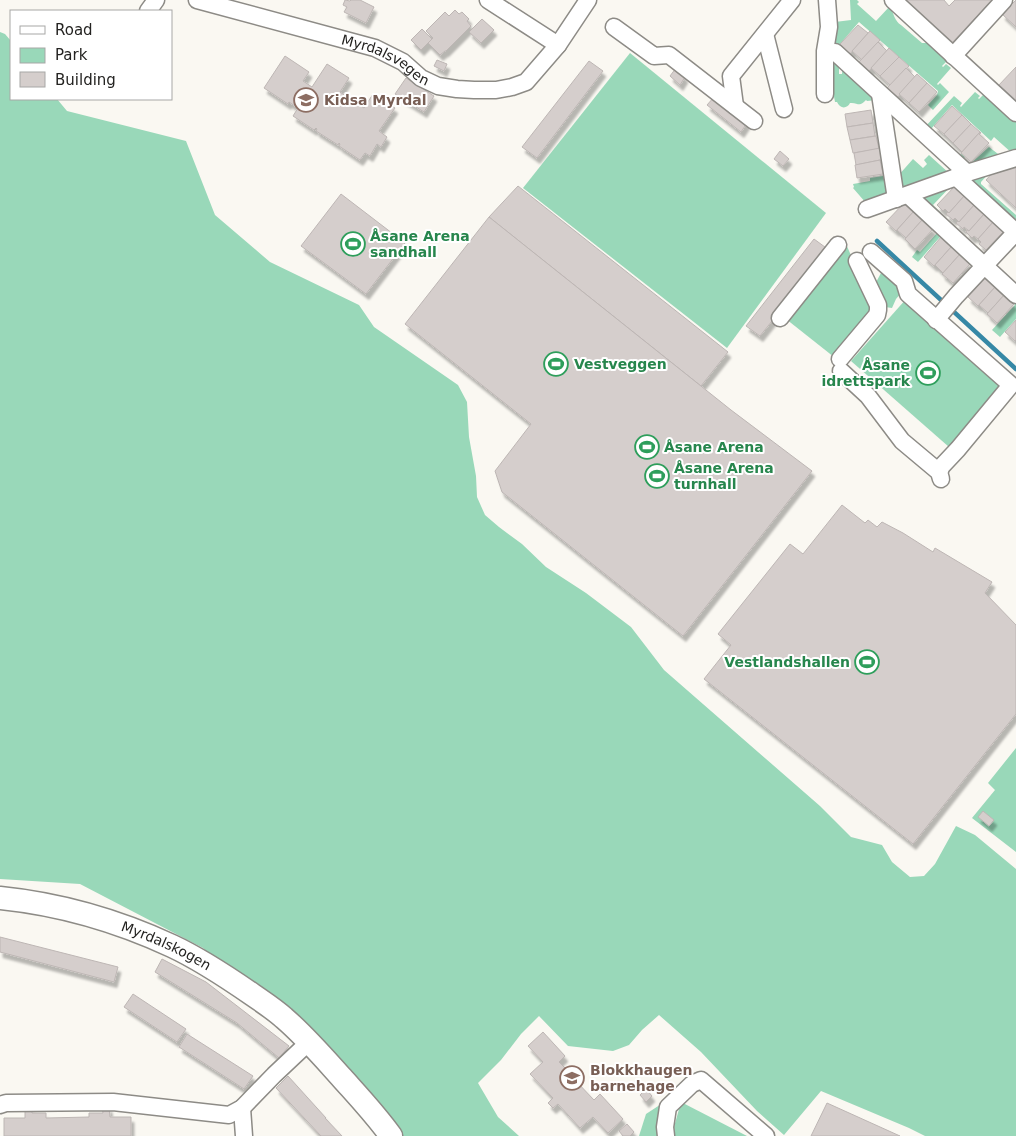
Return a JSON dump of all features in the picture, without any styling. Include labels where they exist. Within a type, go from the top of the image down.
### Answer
[{"type":"main road","name":"Myrdalskogen","points":[[0,898],[62,908],[96,917],[173,946],[227,976],[283,1017],[309,1042],[378,1118],[391,1136]]},
{"type":"street","name":"Myrdalsvegen","points":[[197,0],[375,48],[403,62],[421,78],[438,86],[457,89],[496,90],[526,82],[558,45],[588,0]]},
{"type":"street","points":[[488,0],[558,45]]},
{"type":"street","points":[[735,106],[731,76],[792,0]]},
{"type":"street","points":[[825,94],[825,51],[829,27],[827,0]]},
{"type":"street","points":[[893,0],[1016,113]]},
{"type":"street","points":[[953,56],[1004,0]]},
{"type":"street","points":[[614,27],[654,56],[669,56],[754,121]]},
{"type":"street","points":[[765,34],[784,109]]},
{"type":"street","points":[[835,52],[962,175],[1016,232],[956,296],[940,316]]},
{"type":"street","points":[[880,94],[902,197],[985,266],[1016,295]]},
{"type":"street","points":[[867,209],[962,175],[1015,159]]},
{"type":"street","points":[[780,318],[838,245]]},
{"type":"street","points":[[857,261],[878,305],[878,310],[841,365],[868,396],[902,441],[940,475],[942,466],[960,453],[1012,385],[940,316],[908,294],[904,281],[871,252]]},
{"type":"street","points":[[0,1104],[113,1102],[229,1115],[242,1108],[309,1042]]},
{"type":"street","points":[[666,1136],[665,1126],[668,1107],[692,1084],[701,1080],[766,1136]]},
{"type":"street","points":[[242,1108],[244,1136]]},
{"type":"green space","points":[[850,0],[857,0],[859,2],[857,4],[876,21],[890,6],[899,24],[922,43],[933,43],[950,58],[942,66],[946,64],[951,68],[937,84],[940,83],[949,92],[933,110],[928,105],[937,95],[938,91],[859,22],[835,50],[832,50],[835,22],[851,20]]},
{"type":"green space","points":[[0,32],[5,34],[10,40],[10,100],[58,100],[67,111],[186,141],[215,215],[270,262],[359,305],[374,327],[458,385],[467,402],[469,437],[476,476],[477,497],[485,515],[522,544],[546,567],[586,593],[631,627],[664,670],[820,806],[851,837],[882,845],[892,862],[910,877],[924,876],[935,864],[956,826],[975,835],[1016,869],[1016,1136],[925,1136],[821,1091],[784,1135],[757,1111],[701,1052],[659,1015],[629,1045],[613,1051],[568,1046],[539,1016],[521,1034],[501,1060],[478,1083],[498,1117],[519,1136],[388,1136],[298,1037],[203,948],[80,884],[0,879]]},
{"type":"green space","points":[[630,53],[826,213],[727,348],[523,188]]},
{"type":"green space","points":[[832,55],[839,62],[839,74],[842,74],[843,64],[877,100],[866,100],[860,104],[850,103],[844,107],[835,102]]},
{"type":"green space","points":[[975,92],[980,96],[979,99],[986,92],[1016,119],[1016,152],[1013,154],[994,137],[991,141],[952,105],[931,129],[960,155],[965,157],[962,160],[968,166],[989,147],[1002,157],[967,169],[923,129],[954,96],[962,103],[961,107]]},
{"type":"green space","points":[[929,155],[950,174],[899,192],[897,177],[913,159],[923,168],[927,164],[924,160]]},
{"type":"green space","points":[[884,171],[892,195],[866,203],[853,188],[853,184],[883,176]]},
{"type":"green space","points":[[990,172],[981,184],[1016,215],[1016,226],[965,179]]},
{"type":"green space","points":[[954,183],[933,205],[941,213],[937,218],[914,197]]},
{"type":"green space","points":[[931,222],[946,236],[943,240],[940,237],[918,262],[912,257],[917,250],[920,252],[937,233],[929,226]]},
{"type":"green space","points":[[846,244],[874,308],[834,357],[786,319],[841,247]]},
{"type":"green space","points":[[881,273],[887,276],[902,292],[892,308],[885,307],[874,286]]},
{"type":"green space","name":"Åsane idrettspark","points":[[907,298],[1005,384],[949,447],[851,361]]},
{"type":"green space","points":[[1016,300],[1016,319],[1000,337],[992,330],[1015,305],[1013,302]]},
{"type":"green space","points":[[1016,748],[1016,852],[972,818],[995,790],[988,783]]},
{"type":"green space","points":[[672,1097],[658,1136],[639,1136],[646,1114]]},
{"type":"green space","points":[[681,1102],[747,1136],[675,1136],[674,1127]]},
{"type":"building","points":[[345,0],[360,0],[374,7],[366,23],[344,12],[347,7],[343,5]]},
{"type":"building","points":[[902,0],[944,0],[949,6],[955,0],[992,0],[950,45]]},
{"type":"building","points":[[1016,0],[1016,27],[1002,14]]},
{"type":"building","points":[[455,10],[459,14],[462,12],[469,19],[467,21],[471,26],[440,55],[428,43],[433,38],[426,31],[445,12],[449,16]]},
{"type":"building","points":[[482,19],[494,30],[481,43],[469,32]]},
{"type":"building","points":[[858,25],[868,33],[850,54],[840,44]]},
{"type":"building","points":[[422,29],[432,39],[421,50],[411,40]]},
{"type":"building","points":[[870,31],[880,40],[862,60],[852,51]]},
{"type":"building","points":[[878,42],[887,51],[869,71],[859,62]]},
{"type":"building","points":[[889,48],[899,57],[880,76],[871,68]]},
{"type":"building","points":[[285,56],[309,72],[303,81],[312,87],[327,64],[349,78],[340,92],[364,108],[373,94],[395,108],[379,131],[387,137],[381,147],[377,144],[370,156],[365,153],[360,160],[339,146],[339,143],[338,145],[316,131],[316,128],[314,130],[293,116],[298,108],[289,102],[288,104],[264,88]]},
{"type":"building","points":[[899,57],[909,66],[891,86],[880,76]]},
{"type":"building","points":[[437,60],[447,64],[444,71],[434,66]]},
{"type":"building","points":[[589,61],[603,71],[537,158],[522,147]]},
{"type":"building","points":[[1016,67],[1016,103],[998,86]]},
{"type":"building","points":[[676,68],[685,77],[680,85],[670,76]]},
{"type":"building","points":[[906,68],[915,77],[898,97],[887,88]]},
{"type":"building","points":[[917,74],[927,83],[909,103],[899,94]]},
{"type":"building","points":[[406,78],[434,96],[424,112],[395,94]]},
{"type":"building","points":[[927,83],[937,92],[919,112],[909,103]]},
{"type":"building","points":[[714,97],[747,123],[741,132],[707,105]]},
{"type":"building","points":[[952,106],[962,115],[944,134],[934,126]]},
{"type":"building","points":[[871,110],[873,123],[847,127],[845,114]]},
{"type":"building","points":[[962,115],[971,124],[953,143],[944,134]]},
{"type":"building","points":[[873,123],[875,136],[850,140],[847,127]]},
{"type":"building","points":[[971,124],[980,132],[962,152],[953,143]]},
{"type":"building","points":[[980,132],[979,134],[989,143],[971,162],[961,153]]},
{"type":"building","points":[[876,136],[879,149],[853,153],[850,140]]},
{"type":"building","points":[[880,148],[882,161],[856,165],[854,153]]},
{"type":"building","points":[[780,151],[789,159],[783,166],[774,159]]},
{"type":"building","points":[[880,160],[883,174],[857,178],[855,165]]},
{"type":"building","points":[[1012,164],[1016,168],[1016,208],[986,180],[995,170]]},
{"type":"building","points":[[518,186],[728,352],[701,386],[489,217]]},
{"type":"building","points":[[955,186],[965,195],[949,213],[945,209],[943,211],[937,205]]},
{"type":"building","name":"Åsane Arena sandhall","points":[[341,194],[405,243],[366,294],[301,246]]},
{"type":"building","points":[[965,195],[975,204],[959,222],[955,218],[953,220],[946,214]]},
{"type":"building","points":[[904,203],[914,211],[896,231],[886,222]]},
{"type":"building","points":[[975,204],[985,213],[969,231],[964,227],[963,229],[956,223]]},
{"type":"building","points":[[914,211],[923,219],[906,238],[897,230]]},
{"type":"building","points":[[985,213],[994,221],[978,239],[974,236],[972,238],[966,232],[967,230],[969,231]]},
{"type":"building","name":"Åsane Arena","points":[[489,217],[731,410],[812,471],[683,636],[502,492],[495,471],[531,424],[405,324]]},
{"type":"building","points":[[923,219],[933,229],[915,249],[905,239]]},
{"type":"building","points":[[994,221],[1004,231],[986,250],[979,244],[981,242],[978,239]]},
{"type":"building","points":[[941,237],[952,246],[934,266],[924,257]]},
{"type":"building","points":[[814,239],[829,250],[760,336],[746,326]]},
{"type":"building","points":[[952,246],[961,253],[943,273],[935,265]]},
{"type":"building","points":[[961,253],[970,264],[953,283],[942,274]]},
{"type":"building","points":[[985,278],[996,286],[978,306],[968,297]]},
{"type":"building","points":[[996,286],[1005,294],[988,313],[979,305]]},
{"type":"building","points":[[1005,294],[1014,304],[997,323],[987,314]]},
{"type":"building","points":[[1016,320],[1016,340],[1015,341],[1005,332]]},
{"type":"building","name":"Vestlandshallen","points":[[842,505],[865,523],[868,520],[877,527],[882,522],[933,552],[935,548],[992,582],[985,593],[1016,625],[1016,714],[913,844],[704,679],[731,645],[718,634],[790,544],[803,554]]},
{"type":"building","points":[[983,811],[994,820],[989,826],[978,817]]},
{"type":"building","points":[[0,937],[118,967],[114,982],[0,952]]},
{"type":"building","points":[[162,959],[206,982],[289,1046],[279,1058],[237,1023],[155,972]]},
{"type":"building","points":[[133,994],[186,1029],[177,1042],[124,1007]]},
{"type":"building","points":[[543,1032],[565,1056],[559,1062],[569,1072],[572,1069],[579,1076],[575,1080],[594,1100],[600,1094],[623,1119],[608,1133],[593,1117],[580,1128],[558,1104],[553,1108],[548,1103],[553,1098],[530,1074],[543,1062],[528,1046]]},
{"type":"building","points":[[187,1034],[253,1076],[244,1089],[179,1047]]},
{"type":"building","points":[[288,1076],[342,1136],[321,1136],[276,1088]]},
{"type":"building","points":[[646,1089],[652,1096],[646,1102],[640,1095]]},
{"type":"building","points":[[827,1103],[900,1136],[811,1136]]},
{"type":"building","points":[[102,1107],[109,1107],[110,1117],[131,1117],[131,1136],[4,1136],[4,1118],[25,1118],[25,1108],[32,1108],[32,1113],[46,1113],[46,1118],[89,1117],[89,1113],[103,1113]]},
{"type":"building","points":[[627,1124],[634,1132],[630,1136],[623,1136],[619,1131]]},
{"type":"waterway","points":[[877,241],[1016,369]]},
{"type":"place","name":"Kidsa Myrdal","points":[[306,100]]},
{"type":"place","name":"Åsane Arena sandhall","points":[[353,244]]},
{"type":"place","name":"Vestveggen","points":[[556,364]]},
{"type":"place","name":"Åsane idrettspark","points":[[928,373]]},
{"type":"place","name":"Åsane Arena","points":[[647,447]]},
{"type":"place","name":"Åsane Arena turnhall","points":[[657,476]]},
{"type":"place","name":"Vestlandshallen","points":[[867,662]]},
{"type":"place","name":"Blokkhaugen barnehage","points":[[572,1078]]}]
